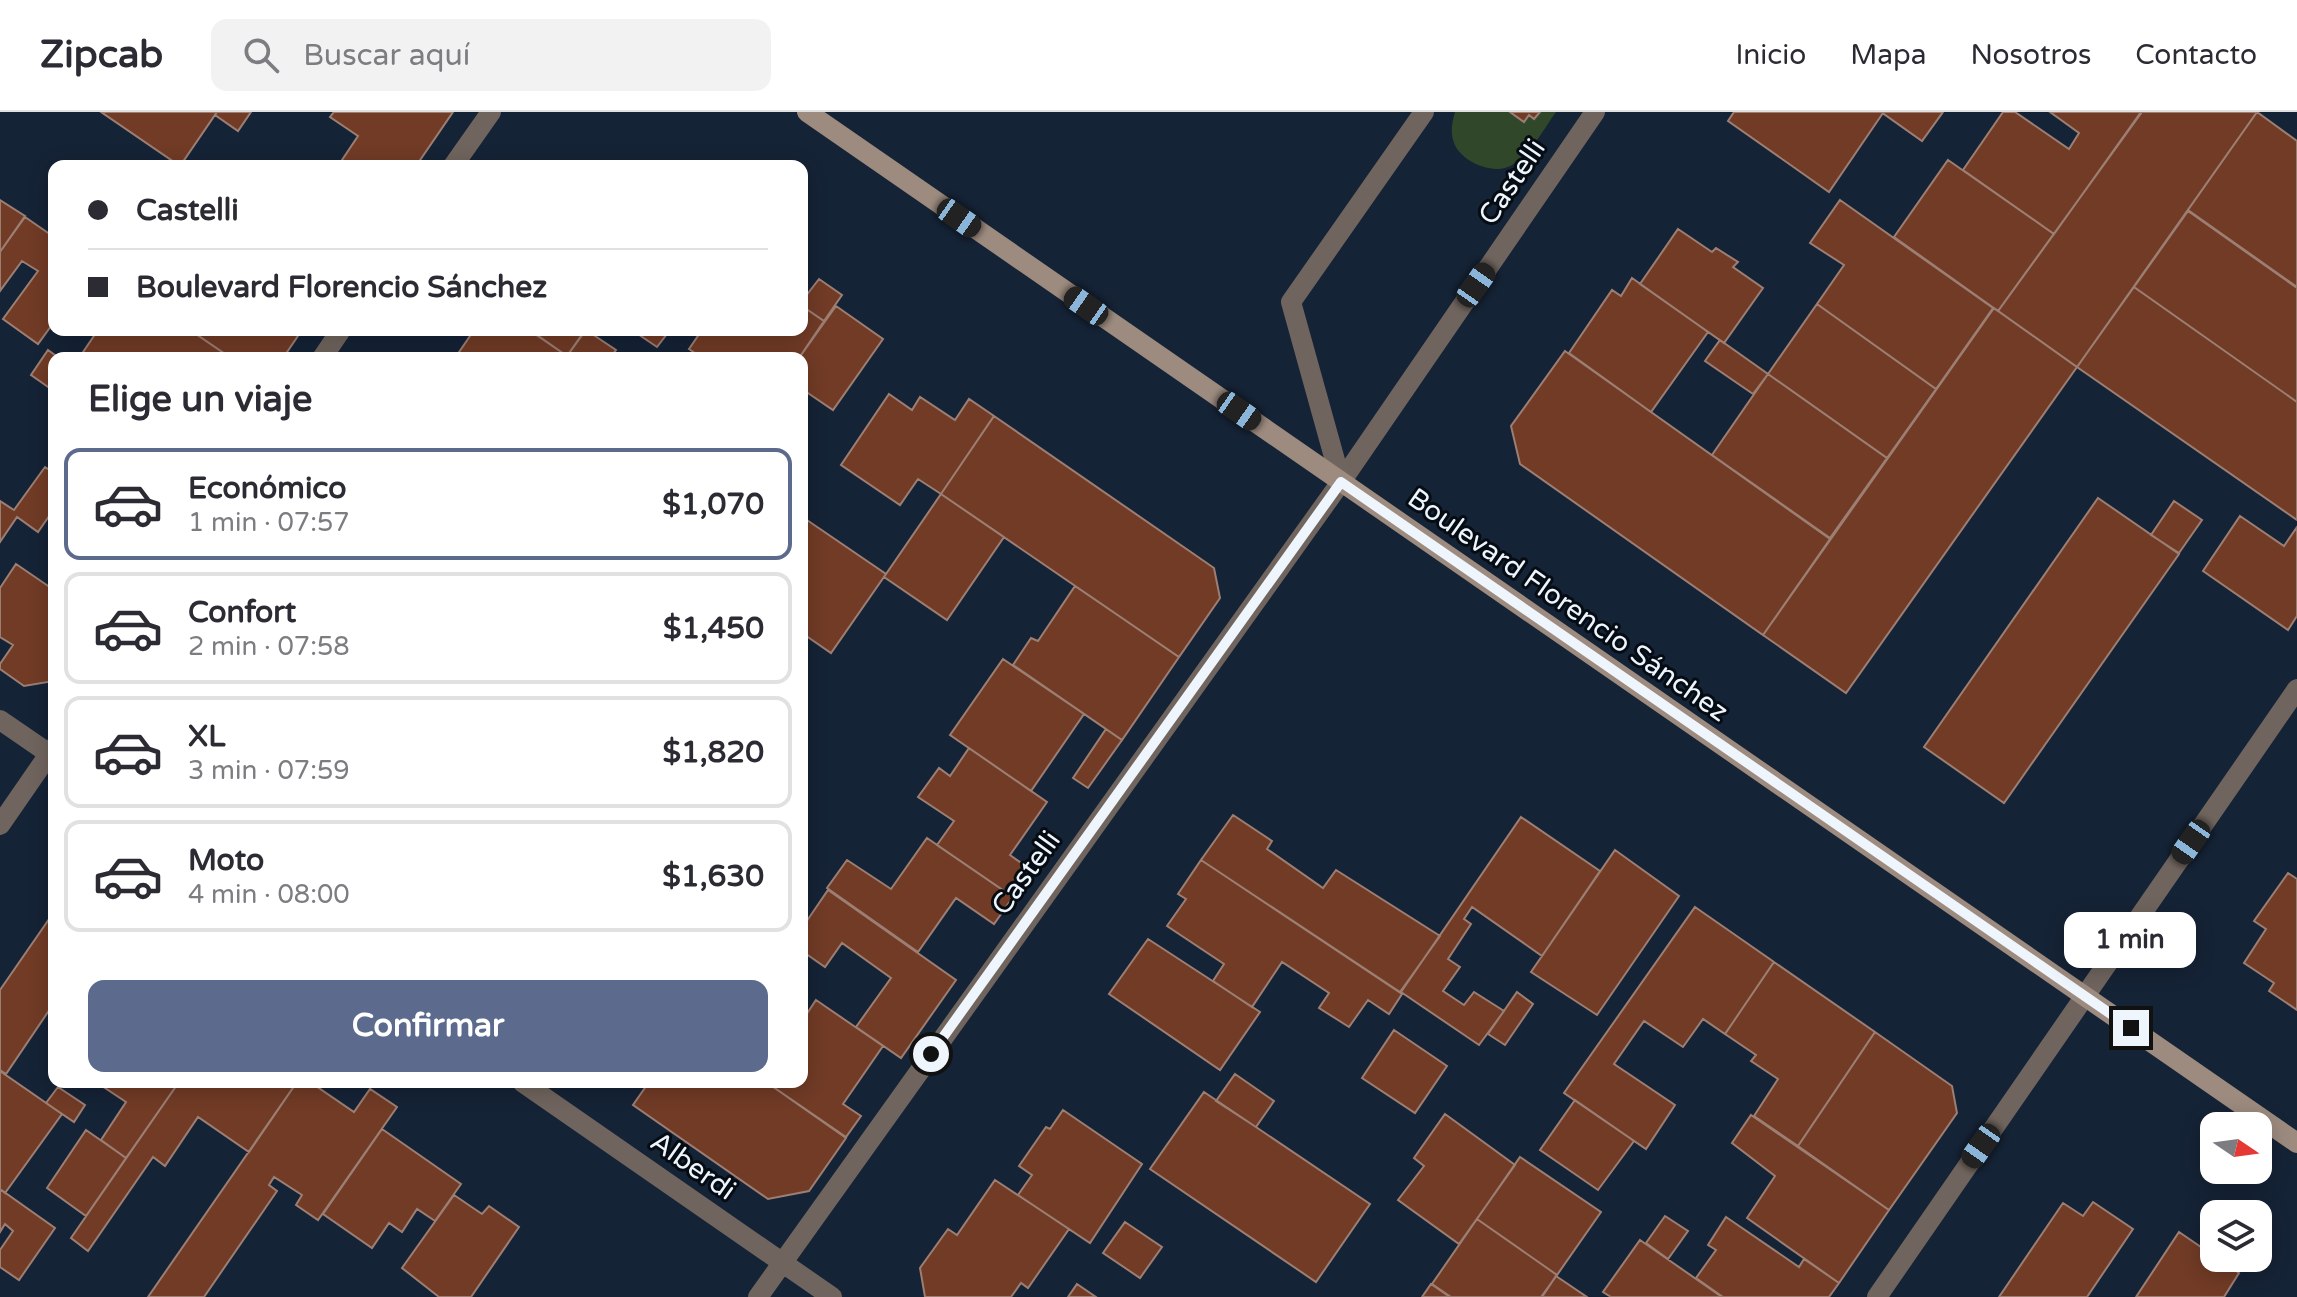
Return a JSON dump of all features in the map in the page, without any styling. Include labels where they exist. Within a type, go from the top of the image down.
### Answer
[{"type":"main road","name":"Boulevard Florencio Sánchez","points":[[807,112],[2297,1143]]},
{"type":"street","points":[[457,160],[491,112]]},
{"type":"street","points":[[1341,482],[1291,302],[1424,112]]},
{"type":"street","name":"Castelli","points":[[758,1297],[1341,482],[1595,112]]},
{"type":"street","points":[[1877,1297],[2297,689]]},
{"type":"street","points":[[0,720],[48,750]]},
{"type":"street","points":[[0,825],[48,760]]},
{"type":"street","name":"Alberdi","points":[[531,1088],[832,1297]]},
{"type":"green space","points":[[1455,112],[1556,112],[1525,155],[1512,165],[1496,169],[1471,161],[1458,150],[1452,135]]},
{"type":"building","points":[[101,112],[217,112],[184,160],[171,160]]},
{"type":"building","points":[[217,112],[251,112],[238,131],[215,115]]},
{"type":"building","points":[[334,112],[453,112],[420,160],[342,160],[358,136],[330,117]]},
{"type":"building","points":[[1510,112],[1540,112],[1534,119],[1529,115],[1524,122]]},
{"type":"building","points":[[1734,112],[1883,113],[1829,192],[1728,121]]},
{"type":"building","points":[[1881,112],[1943,112],[1922,141]]},
{"type":"building","points":[[2003,112],[2015,112],[2069,149],[2079,133],[2050,112],[2141,112],[2054,234],[1963,170]]},
{"type":"building","points":[[2142,112],[2257,112],[2077,367],[1998,311]]},
{"type":"building","points":[[2257,112],[2297,141],[2297,287],[2188,210]]},
{"type":"building","points":[[1948,160],[2054,234],[1998,311],[1894,237]]},
{"type":"building","points":[[0,200],[25,216],[0,252]]},
{"type":"building","points":[[1840,200],[1993,308],[1936,389],[1817,304],[1844,265],[1810,243]]},
{"type":"building","points":[[2188,211],[2297,288],[2297,402],[2134,287]]},
{"type":"building","points":[[25,217],[48,233],[48,330],[38,344],[3,319],[38,271],[22,261],[0,291],[0,252]]},
{"type":"building","points":[[1678,229],[1712,252],[1716,248],[1738,262],[1733,267],[1763,288],[1724,343],[1640,284]]},
{"type":"building","points":[[1632,278],[1708,332],[1651,412],[1569,353],[1612,290],[1621,296]]},
{"type":"building","points":[[819,279],[842,295],[824,321],[808,310],[808,293]]},
{"type":"building","points":[[2134,287],[2297,402],[2297,520],[2077,367]]},
{"type":"building","points":[[1817,304],[1936,389],[1887,458],[1768,374]]},
{"type":"building","points":[[836,306],[883,339],[833,410],[808,393],[808,352],[803,352]]},
{"type":"building","points":[[1994,308],[2077,367],[1846,693],[1763,635]]},
{"type":"building","points":[[808,310],[824,321],[803,352],[693,352],[689,349],[698,336],[808,336]]},
{"type":"building","points":[[94,336],[199,336],[222,352],[83,352]]},
{"type":"building","points":[[199,336],[298,336],[287,352],[222,352]]},
{"type":"building","points":[[470,336],[538,336],[561,352],[459,352]]},
{"type":"building","points":[[539,336],[581,336],[570,352],[561,352]]},
{"type":"building","points":[[582,336],[595,336],[616,350],[614,352],[570,352]]},
{"type":"building","points":[[641,336],[665,336],[657,347]]},
{"type":"building","points":[[1720,340],[1768,374],[1753,394],[1705,361]]},
{"type":"building","points":[[48,350],[51,352],[48,352],[48,387],[31,375]]},
{"type":"building","points":[[1565,351],[1830,539],[1763,635],[1520,464],[1511,426]]},
{"type":"building","points":[[1768,374],[1887,458],[1830,538],[1712,455]]},
{"type":"building","points":[[889,394],[912,410],[920,397],[955,420],[969,399],[994,416],[941,494],[918,479],[900,505],[841,465]]},
{"type":"building","points":[[994,416],[1214,568],[1220,598],[1179,657],[941,494]]},
{"type":"building","points":[[45,467],[48,469],[48,518],[38,532],[17,517],[0,542],[0,501],[14,510]]},
{"type":"building","points":[[941,494],[1004,537],[947,620],[884,577]]},
{"type":"building","points":[[2098,498],[2179,554],[2004,803],[1924,747]]},
{"type":"building","points":[[2174,501],[2202,520],[2179,553],[2151,535]]},
{"type":"building","points":[[2240,516],[2284,546],[2297,527],[2297,616],[2288,630],[2203,571]]},
{"type":"building","points":[[808,521],[886,574],[831,653],[808,637]]},
{"type":"building","points":[[16,564],[48,586],[48,682],[24,686],[0,669],[13,645],[0,637],[0,588]]},
{"type":"building","points":[[1075,586],[1179,657],[1122,740],[1013,665],[1031,638],[1038,641]]},
{"type":"building","points":[[1003,659],[1084,714],[1031,791],[950,735]]},
{"type":"building","points":[[1106,729],[1122,740],[1088,788],[1073,778]]},
{"type":"building","points":[[969,748],[1047,802],[1010,855],[1031,870],[1013,897],[937,845],[954,821],[918,797],[939,768],[950,776]]},
{"type":"building","points":[[1233,815],[1272,841],[1267,849],[1323,888],[1336,870],[1440,936],[1400,992],[1201,860]]},
{"type":"building","points":[[1521,817],[1600,871],[1542,956],[1472,907],[1464,919],[1471,924],[1448,959],[1460,967],[1443,991],[1464,1005],[1474,992],[1504,1011],[1479,1045],[1401,992]]},
{"type":"building","points":[[927,838],[1013,897],[994,924],[956,898],[918,952],[827,888],[847,860],[891,889]]},
{"type":"building","points":[[1615,850],[1679,896],[1597,1015],[1531,972]]},
{"type":"building","points":[[1201,860],[1402,994],[1389,1014],[1368,1000],[1349,1027],[1319,1008],[1329,993],[1282,962],[1252,1007],[1213,981],[1224,964],[1167,926],[1186,899],[1178,894]]},
{"type":"building","points":[[2288,873],[2297,879],[2297,1010],[2269,991],[2274,983],[2244,963],[2266,929],[2254,921]]},
{"type":"building","points":[[828,890],[956,980],[901,1058],[856,1027],[891,978],[842,943],[825,967],[808,955],[808,919]]},
{"type":"building","points":[[1695,907],[1774,962],[1725,1034],[1703,1019],[1683,1047],[1644,1021],[1614,1064],[1675,1105],[1646,1149],[1564,1093]]},
{"type":"building","points":[[48,921],[48,1012],[6,1074],[0,1070],[0,990]]},
{"type":"building","points":[[1148,939],[1260,1012],[1220,1070],[1109,994]]},
{"type":"building","points":[[1774,962],[1875,1032],[1798,1146],[1754,1116],[1778,1079],[1751,1061],[1756,1055],[1725,1034]]},
{"type":"building","points":[[1517,992],[1533,1004],[1505,1045],[1488,1034]]},
{"type":"building","points":[[816,1000],[883,1046],[843,1104],[861,1116],[846,1137],[775,1088],[808,1088],[808,1012]]},
{"type":"building","points":[[1394,1030],[1447,1066],[1415,1113],[1362,1078]]},
{"type":"building","points":[[1875,1032],[1952,1086],[1957,1113],[1889,1210],[1798,1146]]},
{"type":"building","points":[[0,1071],[62,1114],[5,1193],[0,1189]]},
{"type":"building","points":[[1235,1074],[1274,1101],[1256,1127],[1216,1101]]},
{"type":"building","points":[[60,1088],[85,1105],[74,1122],[46,1103]]},
{"type":"building","points":[[105,1088],[175,1088],[126,1158],[101,1140],[126,1102]]},
{"type":"building","points":[[175,1088],[293,1088],[249,1152],[198,1117],[165,1166],[153,1157],[88,1251],[71,1238]]},
{"type":"building","points":[[293,1088],[319,1088],[354,1112],[370,1089],[397,1107],[318,1220],[296,1205],[302,1195],[274,1177],[269,1185],[277,1191],[204,1297],[148,1297]]},
{"type":"building","points":[[645,1088],[775,1088],[846,1138],[809,1191],[768,1199],[633,1105]]},
{"type":"building","points":[[1204,1092],[1370,1204],[1316,1282],[1150,1169]]},
{"type":"building","points":[[1575,1100],[1634,1141],[1598,1190],[1540,1150]]},
{"type":"building","points":[[1063,1110],[1142,1164],[1090,1243],[1018,1195],[1032,1175],[1019,1166],[1046,1127],[1050,1129]]},
{"type":"building","points":[[1445,1114],[1515,1165],[1459,1244],[1398,1200],[1424,1166],[1414,1158]]},
{"type":"building","points":[[1751,1115],[1889,1210],[1839,1283],[1747,1218],[1775,1176],[1732,1143]]},
{"type":"building","points":[[382,1129],[461,1184],[435,1221],[417,1209],[402,1232],[389,1223],[372,1248],[323,1214]]},
{"type":"building","points":[[86,1130],[126,1158],[86,1216],[47,1188]]},
{"type":"building","points":[[1520,1157],[1601,1212],[1557,1275],[1477,1219]]},
{"type":"building","points":[[995,1180],[1069,1229],[1028,1288],[1021,1283],[1011,1297],[925,1297],[920,1268],[948,1229],[957,1235]]},
{"type":"building","points":[[0,1189],[55,1228],[19,1280],[0,1267],[0,1250],[13,1231],[5,1224],[0,1232]]},
{"type":"building","points":[[454,1195],[482,1214],[489,1206],[519,1227],[471,1297],[439,1297],[402,1268]]},
{"type":"building","points":[[2093,1202],[2133,1229],[2087,1297],[1999,1297],[2063,1203],[2083,1216]]},
{"type":"building","points":[[1665,1216],[1688,1231],[1668,1259],[1646,1243]]},
{"type":"building","points":[[1726,1217],[1799,1267],[1804,1259],[1839,1283],[1829,1297],[1723,1297],[1696,1278],[1716,1250],[1708,1245]]},
{"type":"building","points":[[1477,1219],[1557,1275],[1541,1297],[1451,1297],[1432,1284]]},
{"type":"building","points":[[1125,1222],[1162,1247],[1140,1278],[1103,1253]]},
{"type":"building","points":[[2179,1232],[2200,1246],[2200,1272],[2239,1273],[2224,1297],[2136,1297]]},
{"type":"building","points":[[1640,1240],[1722,1297],[1611,1297],[1603,1292]]},
{"type":"building","points":[[1556,1276],[1587,1297],[1542,1297]]},
{"type":"building","points":[[1077,1284],[1096,1297],[1068,1297]]},
{"type":"building","points":[[1431,1284],[1450,1297],[1422,1297]]},
{"type":"route","points":[[931,1054],[1341,482],[2131,1028]]}]
